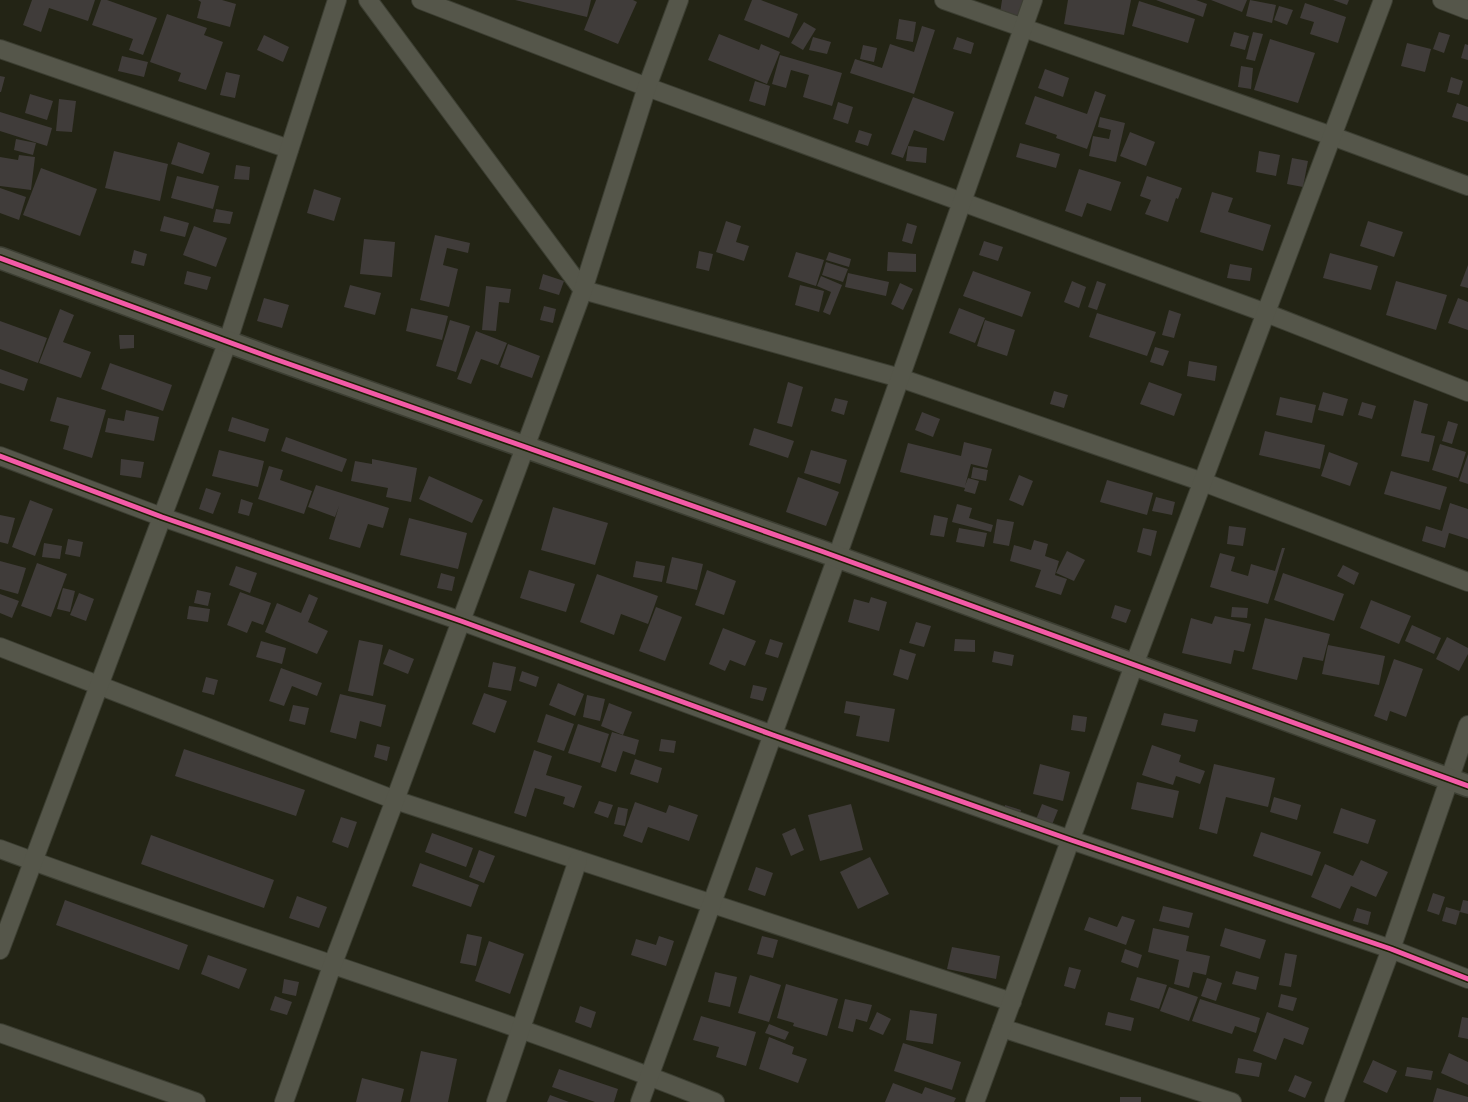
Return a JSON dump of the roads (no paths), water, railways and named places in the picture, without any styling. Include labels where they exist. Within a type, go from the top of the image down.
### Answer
[{"type":"street","points":[[0,950],[228,341],[337,0]]},
{"type":"street","points":[[368,0],[583,290],[900,378],[1203,482],[1468,582]]},
{"type":"street","points":[[421,0],[647,87],[1266,313],[1468,392]]},
{"type":"street","points":[[284,1102],[332,966],[462,621],[583,290],[647,87],[679,0]]},
{"type":"street","points":[[944,0],[1332,136],[1468,186]]},
{"type":"street","points":[[640,1102],[837,557],[1033,0]]},
{"type":"street","points":[[975,1102],[1134,665],[1383,0]]},
{"type":"street","points":[[1442,0],[1468,10]]},
{"type":"street","points":[[0,49],[289,149]]},
{"type":"street","points":[[0,258],[837,557],[1458,783]]},
{"type":"street","points":[[0,456],[162,517],[462,621],[773,735],[1071,840],[1391,949],[1468,979]]},
{"type":"street","points":[[0,647],[395,800],[1012,1002]]},
{"type":"street","points":[[1334,1102],[1391,949],[1458,783],[1468,725]]},
{"type":"street","points":[[0,849],[332,966],[521,1029],[715,1102]]},
{"type":"street","points":[[496,1102],[578,860]]},
{"type":"street","points":[[1002,1028],[1232,1102]]},
{"type":"street","points":[[0,1033],[196,1102]]}]
